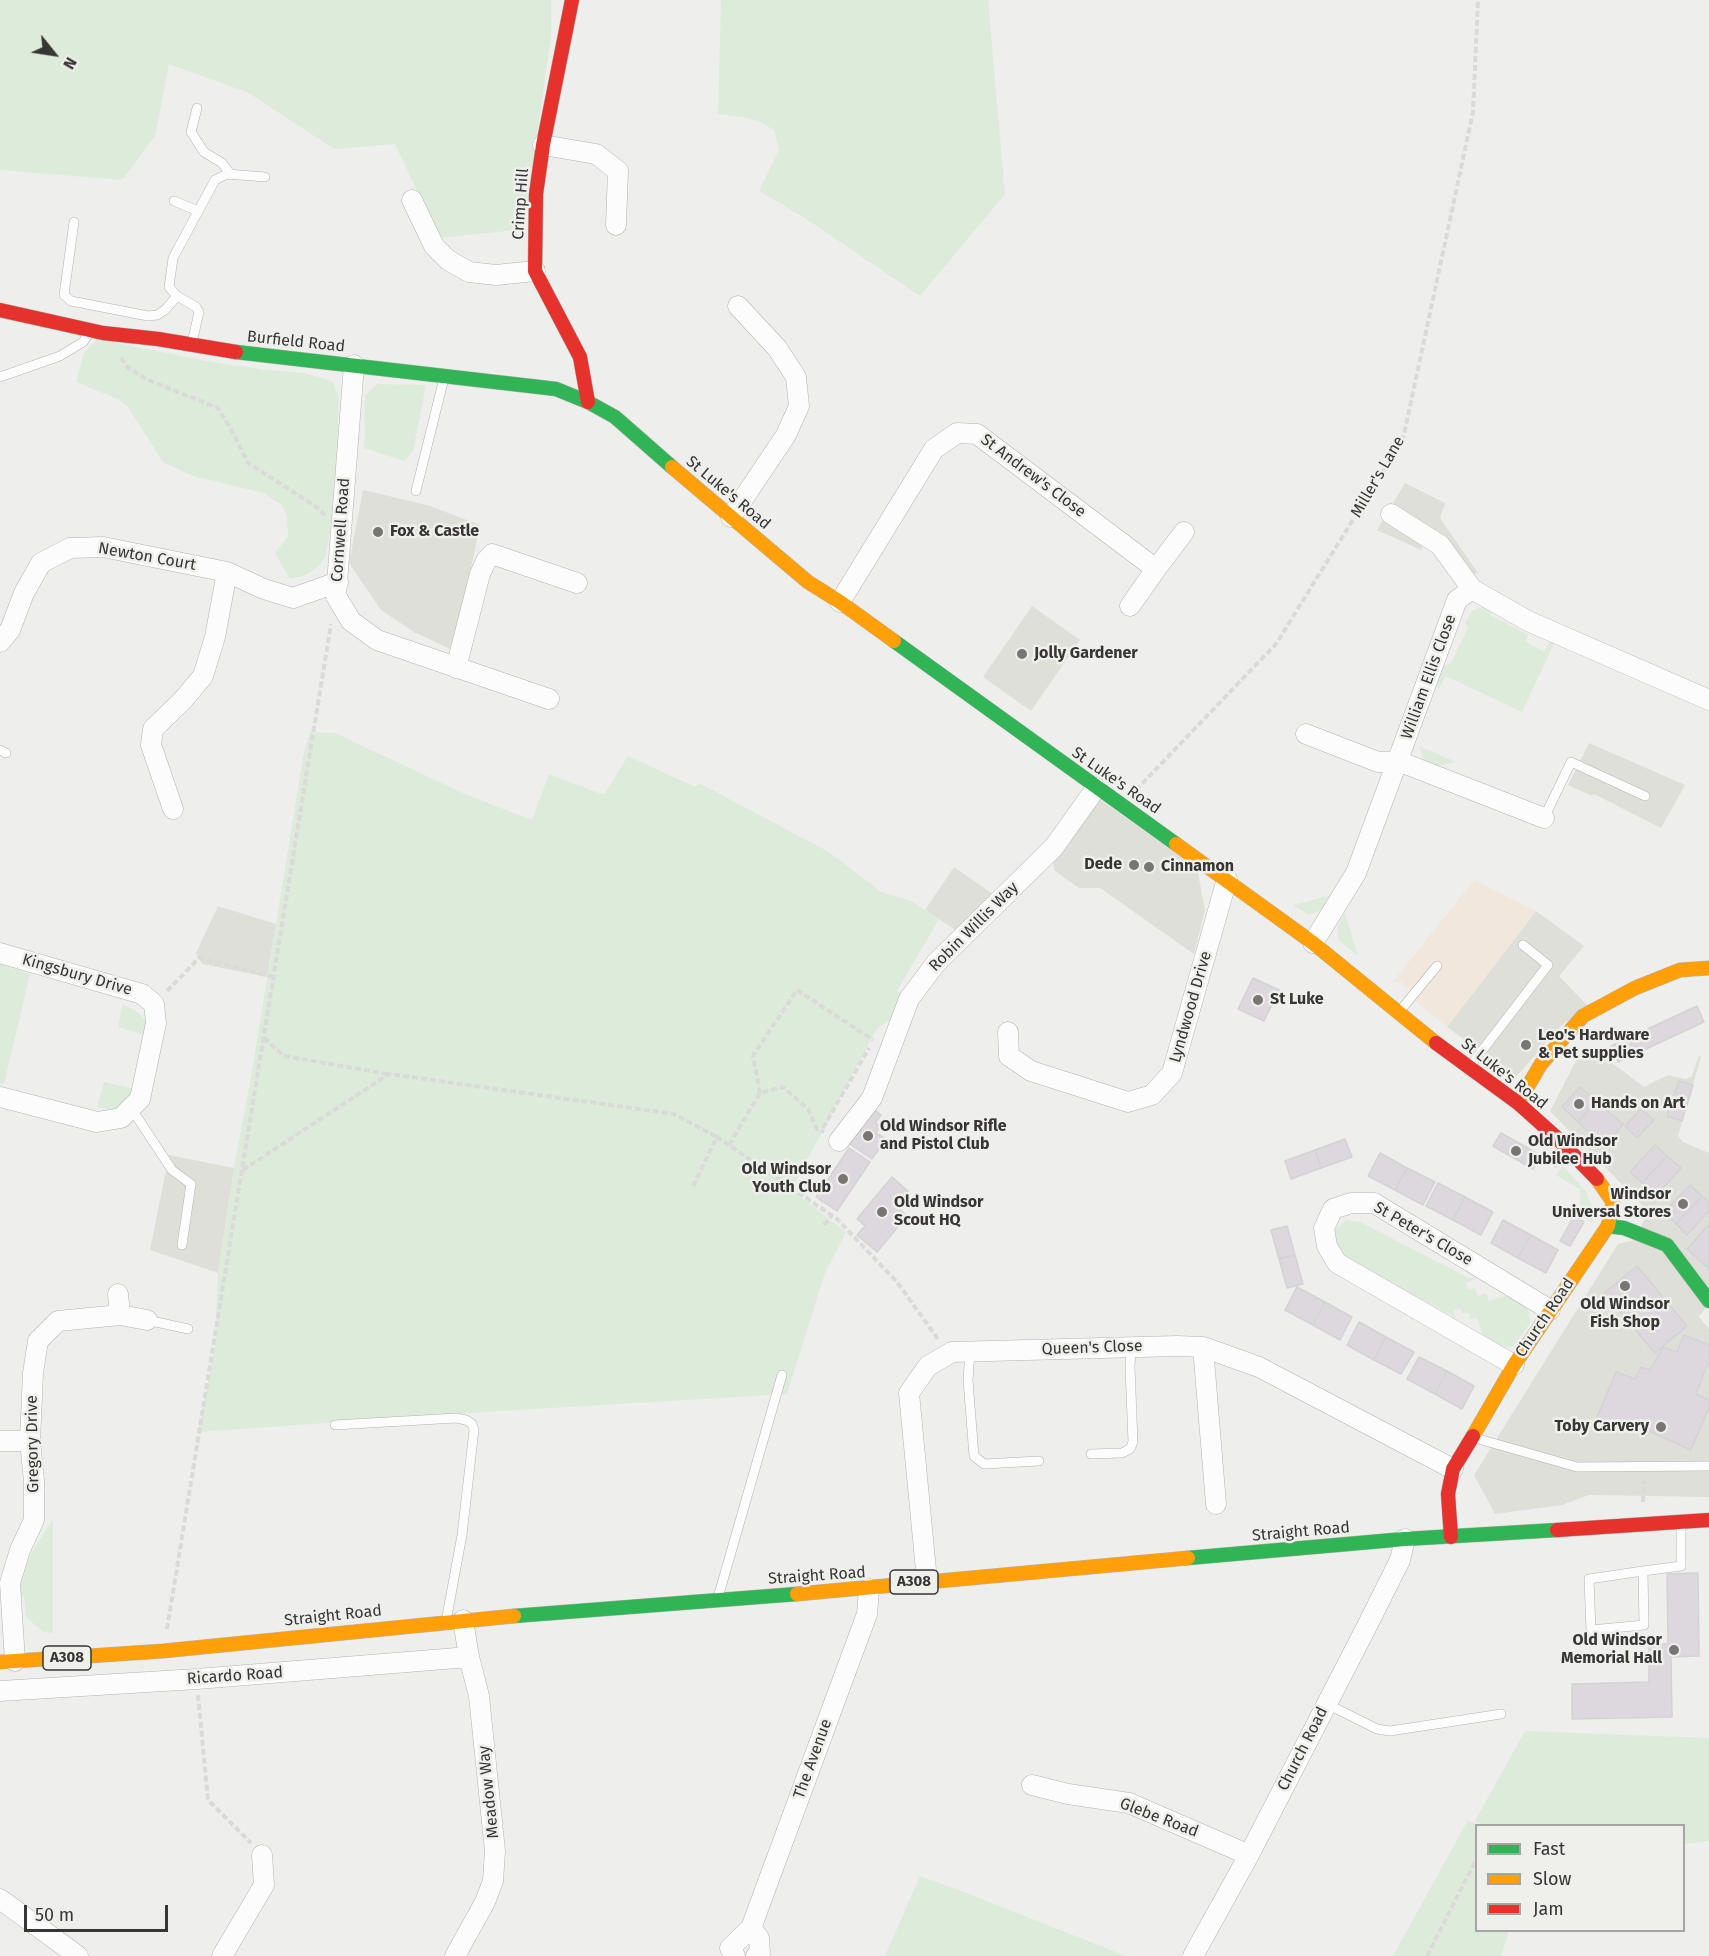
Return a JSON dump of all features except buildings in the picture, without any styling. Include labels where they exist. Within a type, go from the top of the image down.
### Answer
[{"type":"main road","name":"Crimp Hill","points":[[572,0],[543,145],[536,194],[535,271],[580,357],[588,402]]},
{"type":"main road","name":"Burfield Road","points":[[0,310],[97,332],[158,339],[215,350],[556,389],[588,402]]},
{"type":"main road","name":"St Luke's Road","points":[[588,402],[615,417],[808,582],[840,602],[1313,943],[1398,1014],[1518,1103],[1593,1173],[1613,1202]]},
{"type":"main road","points":[[1518,1103],[1541,1064],[1583,1016],[1635,988],[1680,970],[1709,969]]},
{"type":"main road","name":"Church Road","points":[[1451,1537],[1448,1494],[1453,1469],[1514,1365],[1608,1226],[1613,1202]]},
{"type":"main road","points":[[1608,1226],[1624,1228],[1667,1245],[1709,1301]]},
{"type":"main road","name":"Straight Road","points":[[7,1662],[163,1651],[454,1621],[869,1589],[927,1581],[1405,1539],[1709,1520]]},
{"type":"street","points":[[543,145],[596,154],[618,171],[616,225]]},
{"type":"street","points":[[412,200],[434,246],[448,260],[469,272],[496,275],[535,271]]},
{"type":"street","points":[[731,518],[786,435],[799,406],[796,377],[777,348],[738,306]]},
{"type":"street","name":"Cornwell Road","points":[[354,365],[337,589],[351,621],[377,640],[549,699]]},
{"type":"street","name":"St Andrew's Close","points":[[840,602],[934,449],[957,433],[977,434],[1156,569]]},
{"type":"street","points":[[1390,514],[1440,545],[1472,589],[1528,621],[1709,700]]},
{"type":"street","points":[[1130,606],[1184,532]]},
{"type":"street","name":"Newton Court","points":[[0,642],[10,630],[24,593],[41,563],[70,548],[103,547],[227,572],[264,589],[293,598],[337,589]]},
{"type":"street","points":[[456,668],[480,574],[492,554],[578,583]]},
{"type":"street","points":[[173,809],[151,745],[153,729],[183,700],[203,676],[215,637],[227,572]]},
{"type":"street","name":"William Ellis Close","points":[[1313,943],[1356,873],[1457,600],[1472,589]]},
{"type":"street","points":[[1306,734],[1378,762],[1398,761],[1544,819]]},
{"type":"street","name":"Robin Willis Way","points":[[839,1141],[872,1098],[909,999],[936,963],[1054,847],[1096,788]]},
{"type":"street","name":"Lyndwood Drive","points":[[1008,1032],[1008,1056],[1031,1071],[1128,1102],[1152,1095],[1172,1073],[1227,879]]},
{"type":"street","name":"Kingsbury Drive","points":[[0,953],[142,994],[154,1004]]},
{"type":"street","points":[[0,1097],[97,1122],[121,1118],[140,1099],[156,1023],[154,1004]]},
{"type":"street","name":"St Peter's Close","points":[[1514,1365],[1337,1263],[1327,1246],[1324,1228],[1333,1209],[1351,1203],[1374,1203],[1550,1310]]},
{"type":"street","points":[[118,1294],[120,1315]]},
{"type":"street","name":"Gregory Drive","points":[[7,1662],[10,1583],[20,1550],[34,1520],[34,1481],[30,1441],[33,1373],[38,1341],[58,1321],[120,1315],[147,1320]]},
{"type":"street","name":"Queen's Close","points":[[927,1581],[909,1393],[928,1366],[949,1354],[1131,1347],[1203,1347],[1259,1367],[1453,1469]]},
{"type":"street","points":[[1203,1347],[1216,1504]]},
{"type":"street","points":[[0,1441],[30,1441]]},
{"type":"street","name":"Church Road","points":[[1193,1956],[1249,1855],[1327,1704],[1400,1560],[1405,1539]]},
{"type":"street","name":"The Avenue","points":[[735,1956],[730,1948],[751,1928],[867,1614],[869,1589]]},
{"type":"street","name":"Meadow Way","points":[[454,1621],[469,1657],[479,1696],[495,1851],[493,1881],[485,1902],[455,1956]]},
{"type":"street","name":"Ricardo Road","points":[[0,1691],[197,1679],[469,1657]]},
{"type":"street","name":"Glebe Road","points":[[1032,1785],[1068,1794],[1129,1803],[1249,1855]]},
{"type":"street","points":[[222,1956],[264,1885],[262,1855]]},
{"type":"street","points":[[0,1899],[78,1956]]},
{"type":"street","points":[[751,1928],[759,1938],[760,1954],[756,1956]]},
{"type":"lane","points":[[197,108],[191,132],[204,152],[222,163],[231,174]]},
{"type":"lane","points":[[191,346],[199,312],[196,307],[177,296],[169,287],[173,258],[215,180],[220,176],[231,174],[265,177]]},
{"type":"lane","points":[[174,201],[198,211]]},
{"type":"lane","points":[[74,222],[64,295],[71,301],[148,316],[157,315],[165,310],[177,296]]},
{"type":"lane","points":[[0,377],[60,357],[97,332]]},
{"type":"lane","points":[[416,491],[444,376]]},
{"type":"lane","points":[[1544,819],[1571,762],[1645,796]]},
{"type":"lane","points":[[1469,1067],[1548,965],[1523,945]]},
{"type":"lane","points":[[1398,1014],[1437,966]]},
{"type":"lane","points":[[132,1108],[172,1170],[191,1184],[182,1245]]},
{"type":"lane","points":[[147,1320],[188,1329]]},
{"type":"lane","points":[[1091,1454],[1122,1453],[1130,1449],[1133,1442],[1131,1347]]},
{"type":"lane","points":[[970,1352],[968,1380],[974,1456],[984,1464],[1039,1461]]},
{"type":"lane","points":[[717,1599],[782,1375]]},
{"type":"lane","points":[[335,1425],[456,1418],[472,1424],[474,1430],[454,1621]]},
{"type":"lane","points":[[1472,1437],[1577,1467],[1709,1466]]},
{"type":"lane","points":[[1643,1571],[1644,1625],[1591,1630],[1589,1579],[1643,1571],[1681,1566],[1681,1521]]},
{"type":"lane","points":[[1327,1704],[1377,1729],[1390,1731],[1502,1714]]},
{"type":"path","name":"Miller's Lane","points":[[1121,805],[1276,644],[1403,439],[1473,112],[1478,0]]},
{"type":"path","points":[[97,332],[128,368],[148,380],[218,408],[249,463],[315,506],[342,529]]},
{"type":"path","points":[[163,1651],[337,589]]},
{"type":"path","points":[[154,1004],[199,958],[274,977]]},
{"type":"path","points":[[729,1145],[760,1093],[753,1056],[797,990],[873,1040]]},
{"type":"path","points":[[821,1131],[879,1032]]},
{"type":"path","points":[[264,1038],[284,1056],[389,1074],[674,1114],[717,1137],[832,1215],[897,1281],[949,1354]]},
{"type":"path","points":[[242,1170],[389,1074]]},
{"type":"path","points":[[760,1093],[783,1087],[808,1109],[817,1129],[839,1141]]},
{"type":"path","points":[[693,1186],[717,1137]]},
{"type":"path","points":[[824,1225],[832,1215]]},
{"type":"path","points":[[1643,1523],[1644,1467]]},
{"type":"path","points":[[197,1679],[208,1800],[262,1855]]},
{"type":"path","points":[[1427,1956],[1475,1862]]},
{"type":"shaded area","points":[[1405,483],[1445,503],[1440,518],[1478,573],[1458,577],[1428,538],[1421,550],[1377,530]]},
{"type":"shaded area","points":[[363,490],[427,505],[480,525],[457,637],[450,649],[414,632],[381,610],[349,563]]},
{"type":"shaded area","points":[[1032,606],[1080,640],[1031,711],[983,677]]},
{"type":"shaded area","points":[[1589,743],[1685,785],[1661,828],[1594,794],[1592,796],[1568,785]]},
{"type":"shaded area","points":[[1099,799],[1197,868],[1205,910],[1194,954],[1100,888],[1079,888],[1055,871],[1052,859]]},
{"type":"shaded area","points":[[954,867],[997,897],[960,933],[925,910]]},
{"type":"shaded area","points":[[1474,880],[1536,911],[1447,1027],[1410,997],[1409,988],[1401,982],[1392,983]]},
{"type":"shaded area","points":[[218,906],[276,924],[267,977],[202,964],[196,953]]},
{"type":"shaded area","points":[[1536,911],[1584,946],[1559,976],[1588,1006],[1561,1026],[1516,1077],[1447,1027]]},
{"type":"shaded area","points":[[1590,1046],[1644,1087],[1668,1075],[1686,1079],[1692,1076],[1699,1055],[1701,1057],[1678,1136],[1683,1142],[1709,1153],[1709,1303],[1699,1317],[1709,1329],[1709,1497],[1589,1495],[1562,1505],[1495,1514],[1474,1475],[1618,1244],[1635,1240],[1648,1211],[1550,1111],[1578,1057]]},
{"type":"shaded area","points":[[169,1155],[234,1168],[218,1273],[150,1250]]},
{"type":"green space","points":[[0,0],[551,0],[551,36],[525,218],[517,230],[439,238],[395,144],[334,149],[249,93],[169,64],[155,136],[122,180],[0,170]]},
{"type":"green space","points":[[721,0],[988,0],[1005,194],[920,296],[802,216],[759,191],[779,150],[774,130],[758,121],[718,114]]},
{"type":"green space","points":[[97,339],[206,361],[265,370],[305,373],[333,382],[339,398],[335,499],[326,556],[319,566],[303,576],[290,579],[275,553],[288,536],[287,516],[282,505],[264,493],[193,476],[163,462],[128,407],[120,400],[76,382],[84,353]]},
{"type":"green space","points":[[377,384],[426,385],[413,451],[404,461],[364,448],[365,395]]},
{"type":"green space","points":[[1490,604],[1494,607],[1490,615],[1528,635],[1525,641],[1544,652],[1556,631],[1559,633],[1522,712],[1446,676],[1439,688],[1434,685],[1444,666],[1451,663],[1468,628],[1465,622],[1472,611]]},
{"type":"green space","points":[[310,732],[335,733],[467,795],[532,820],[549,774],[604,795],[628,756],[695,787],[699,783],[829,852],[881,892],[911,901],[939,919],[897,991],[908,998],[902,1010],[876,1030],[796,1181],[797,1194],[846,1232],[825,1273],[787,1394],[198,1432],[215,1347],[218,1273],[234,1168],[304,752]]},
{"type":"green space","points":[[1419,746],[1456,762],[1433,767],[1424,762]]},
{"type":"green space","points":[[1332,895],[1324,909],[1309,915],[1293,905]]},
{"type":"green space","points":[[1345,913],[1358,956],[1338,939],[1338,926]]},
{"type":"green space","points":[[0,964],[30,974],[4,1084],[0,1083]]},
{"type":"green space","points":[[123,1004],[135,1010],[146,1020],[150,1031],[149,1036],[118,1027]]},
{"type":"green space","points":[[104,1082],[138,1090],[124,1107],[111,1110],[97,1107]]},
{"type":"green space","points":[[1563,1166],[1586,1192],[1594,1213],[1592,1223],[1577,1214],[1580,1189],[1556,1175]]},
{"type":"green space","points":[[1346,1220],[1360,1222],[1469,1278],[1477,1277],[1466,1283],[1468,1290],[1475,1288],[1478,1296],[1486,1293],[1489,1301],[1508,1295],[1526,1306],[1530,1314],[1530,1323],[1514,1346],[1503,1347],[1484,1339],[1477,1318],[1471,1319],[1468,1313],[1463,1314],[1460,1308],[1454,1310],[1456,1322],[1454,1323],[1451,1315],[1342,1257],[1334,1247],[1334,1231]]},
{"type":"green space","points":[[53,1519],[53,1633],[43,1632],[26,1617],[24,1596],[19,1595],[19,1586],[23,1566]]},
{"type":"green space","points":[[1525,1731],[1709,1738],[1709,1841],[1685,1844],[1685,1824],[1480,1824],[1475,1821]]},
{"type":"green space","points":[[1468,1820],[1476,1824],[1475,1932],[1509,1932],[1501,1956],[1393,1956]]},
{"type":"green space","points":[[920,1876],[969,1894],[1126,1956],[885,1956]]},
{"type":"traffic: fast","points":[[236,352],[556,389],[588,402],[615,417],[672,467]]},
{"type":"traffic: fast","points":[[894,641],[1176,844]]},
{"type":"traffic: fast","points":[[1608,1226],[1624,1228],[1667,1245],[1709,1301]]},
{"type":"traffic: fast","points":[[1188,1558],[1405,1539],[1557,1530]]},
{"type":"traffic: fast","points":[[514,1616],[797,1594]]},
{"type":"traffic: slow","points":[[672,467],[808,582],[894,641]]},
{"type":"traffic: slow","points":[[1176,844],[1313,943],[1436,1043]]},
{"type":"traffic: slow","points":[[1518,1103],[1541,1064],[1583,1016],[1635,988],[1680,970],[1709,968]]},
{"type":"traffic: slow","points":[[1473,1436],[1514,1365],[1608,1226],[1613,1202],[1597,1179]]},
{"type":"traffic: slow","points":[[797,1594],[1188,1558]]},
{"type":"traffic: slow","points":[[0,1662],[163,1651],[514,1616]]},
{"type":"traffic: jam","points":[[572,0],[543,145],[536,194],[535,271],[580,357],[588,402]]},
{"type":"traffic: jam","points":[[0,310],[103,333],[158,339],[236,352]]},
{"type":"traffic: jam","points":[[1436,1043],[1518,1103],[1556,1137],[1597,1179]]},
{"type":"traffic: jam","points":[[1451,1537],[1448,1494],[1453,1469],[1473,1436]]},
{"type":"traffic: jam","points":[[1557,1530],[1709,1520]]},
{"type":"place","name":"Fox & Castle","points":[[378,532]]},
{"type":"place","name":"Jolly Gardener","points":[[1022,654]]},
{"type":"place","name":"Dede","points":[[1134,865]]},
{"type":"place","name":"Cinnamon","points":[[1149,867]]},
{"type":"place","name":"St Luke","points":[[1258,1000]]},
{"type":"place","name":"Leo's Hardware & Pet supplies","points":[[1526,1045]]},
{"type":"place","name":"Hands on Art","points":[[1579,1104]]},
{"type":"place","name":"Old Windsor Rifle and Pistol Club","points":[[868,1136]]},
{"type":"place","name":"Old Windsor Jubilee Hub","points":[[1516,1151]]},
{"type":"place","name":"Old Windsor Youth Club","points":[[843,1179]]},
{"type":"place","name":"Windsor Universal Stores","points":[[1683,1204]]},
{"type":"place","name":"Old Windsor Scout HQ","points":[[882,1212]]},
{"type":"place","name":"Old Windsor Fish Shop","points":[[1625,1286]]},
{"type":"place","name":"Toby Carvery","points":[[1661,1427]]},
{"type":"place","name":"Old Windsor Memorial Hall","points":[[1674,1650]]}]
